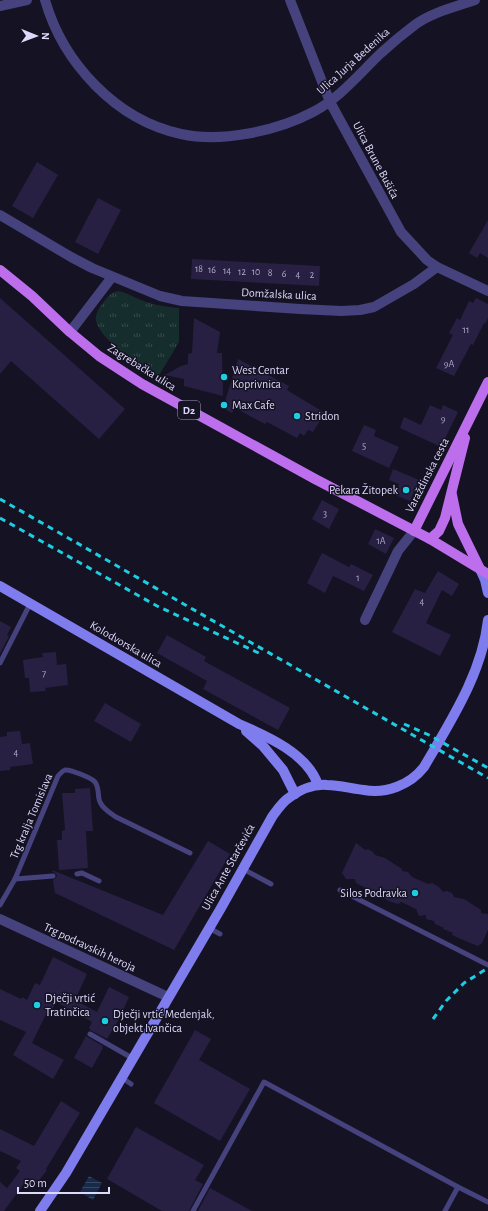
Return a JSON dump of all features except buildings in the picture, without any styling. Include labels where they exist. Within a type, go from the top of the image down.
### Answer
[{"type":"main road","name":"Zagrebačka ulica","points":[[0,270],[32,296],[70,332],[99,356],[142,384],[315,479],[414,531]]},
{"type":"main road","name":"Varaždinska cesta","points":[[414,531],[488,382]]},
{"type":"main road","name":"Varaždinska cesta","points":[[430,540],[435,536],[442,525],[467,426]]},
{"type":"main road","points":[[451,492],[458,524],[484,572],[488,593]]},
{"type":"main road","name":"D2","points":[[414,531],[430,540]]},
{"type":"main road","points":[[430,540],[484,572]]},
{"type":"main road","name":"Kolodvorska ulica","points":[[0,586],[239,724],[277,743],[300,758],[312,772],[318,785]]},
{"type":"main road","name":"Ulica Ante Starčevića","points":[[40,1211],[66,1172],[209,928],[272,817],[281,806],[295,794],[318,785],[336,785],[366,791],[384,790],[411,781],[418,775],[424,767],[468,686],[482,651],[488,624]]},
{"type":"main road","name":"Kolodvorska ulica","points":[[239,724],[263,746],[278,764],[287,777],[295,794]]},
{"type":"street","points":[[0,6],[27,0]]},
{"type":"street","name":"Ulica Jurja Bedenika","points":[[45,0],[54,26],[67,48],[87,77],[107,97],[142,120],[168,130],[194,136],[207,137],[238,135],[268,129],[291,122],[313,112],[330,102],[382,52],[417,23],[436,14],[475,0]]},
{"type":"street","name":"Ulica Brune Bušića","points":[[290,0],[330,102],[401,232],[427,260],[437,267],[488,291]]},
{"type":"street","name":"Domžalska ulica","points":[[0,215],[71,257],[112,277],[160,296],[178,300],[334,310],[360,310],[374,307],[414,284],[437,267]]},
{"type":"street","points":[[70,332],[112,277]]},
{"type":"street","name":"Varaždinska cesta","points":[[365,620],[398,551],[414,531]]},
{"type":"street","name":"Trg podravskih heroja","points":[[0,919],[168,997]]},
{"type":"lane","points":[[0,664],[30,604]]},
{"type":"lane","name":"Trg kralja Tomislava","points":[[0,905],[15,879],[58,776],[65,770],[70,770],[94,780],[97,785],[100,803],[105,810],[116,817],[190,853]]},
{"type":"lane","points":[[243,869],[271,884]]},
{"type":"lane","points":[[77,874],[82,873],[99,881]]},
{"type":"lane","points":[[15,879],[53,876]]},
{"type":"lane","points":[[340,890],[488,965]]},
{"type":"lane","points":[[209,928],[220,934]]},
{"type":"lane","points":[[90,1034],[132,1058]]},
{"type":"lane","points":[[121,1077],[131,1084]]},
{"type":"lane","points":[[193,1211],[264,1082],[488,1202]]},
{"type":"lane","points":[[445,1211],[458,1187]]},
{"type":"green space","points":[[118,291],[151,303],[179,308],[179,342],[158,377],[113,345],[99,329],[96,321],[98,310],[108,296]]},
{"type":"water","points":[[89,1176],[102,1183],[93,1200],[80,1192]]},
{"type":"railway","points":[[0,499],[488,778]]},
{"type":"railway","points":[[0,518],[157,606],[263,655]]},
{"type":"railway","points":[[404,724],[429,735],[488,768]]},
{"type":"railway","points":[[433,1019],[446,1001],[464,983],[488,968]]},
{"type":"place","name":"West Centar Koprivnica","points":[[224,377]]},
{"type":"place","name":"Max Cafe","points":[[224,405]]},
{"type":"place","name":"Stridon","points":[[297,416]]},
{"type":"place","name":"Pekara Žitopek","points":[[406,490]]},
{"type":"place","name":"Silos Podravka","points":[[415,893]]},
{"type":"place","name":"Dječji vrtić Tratinčica","points":[[37,1005]]},
{"type":"place","name":"Dječji vrtić Medenjak, objekt Ivančica","points":[[105,1021]]}]
